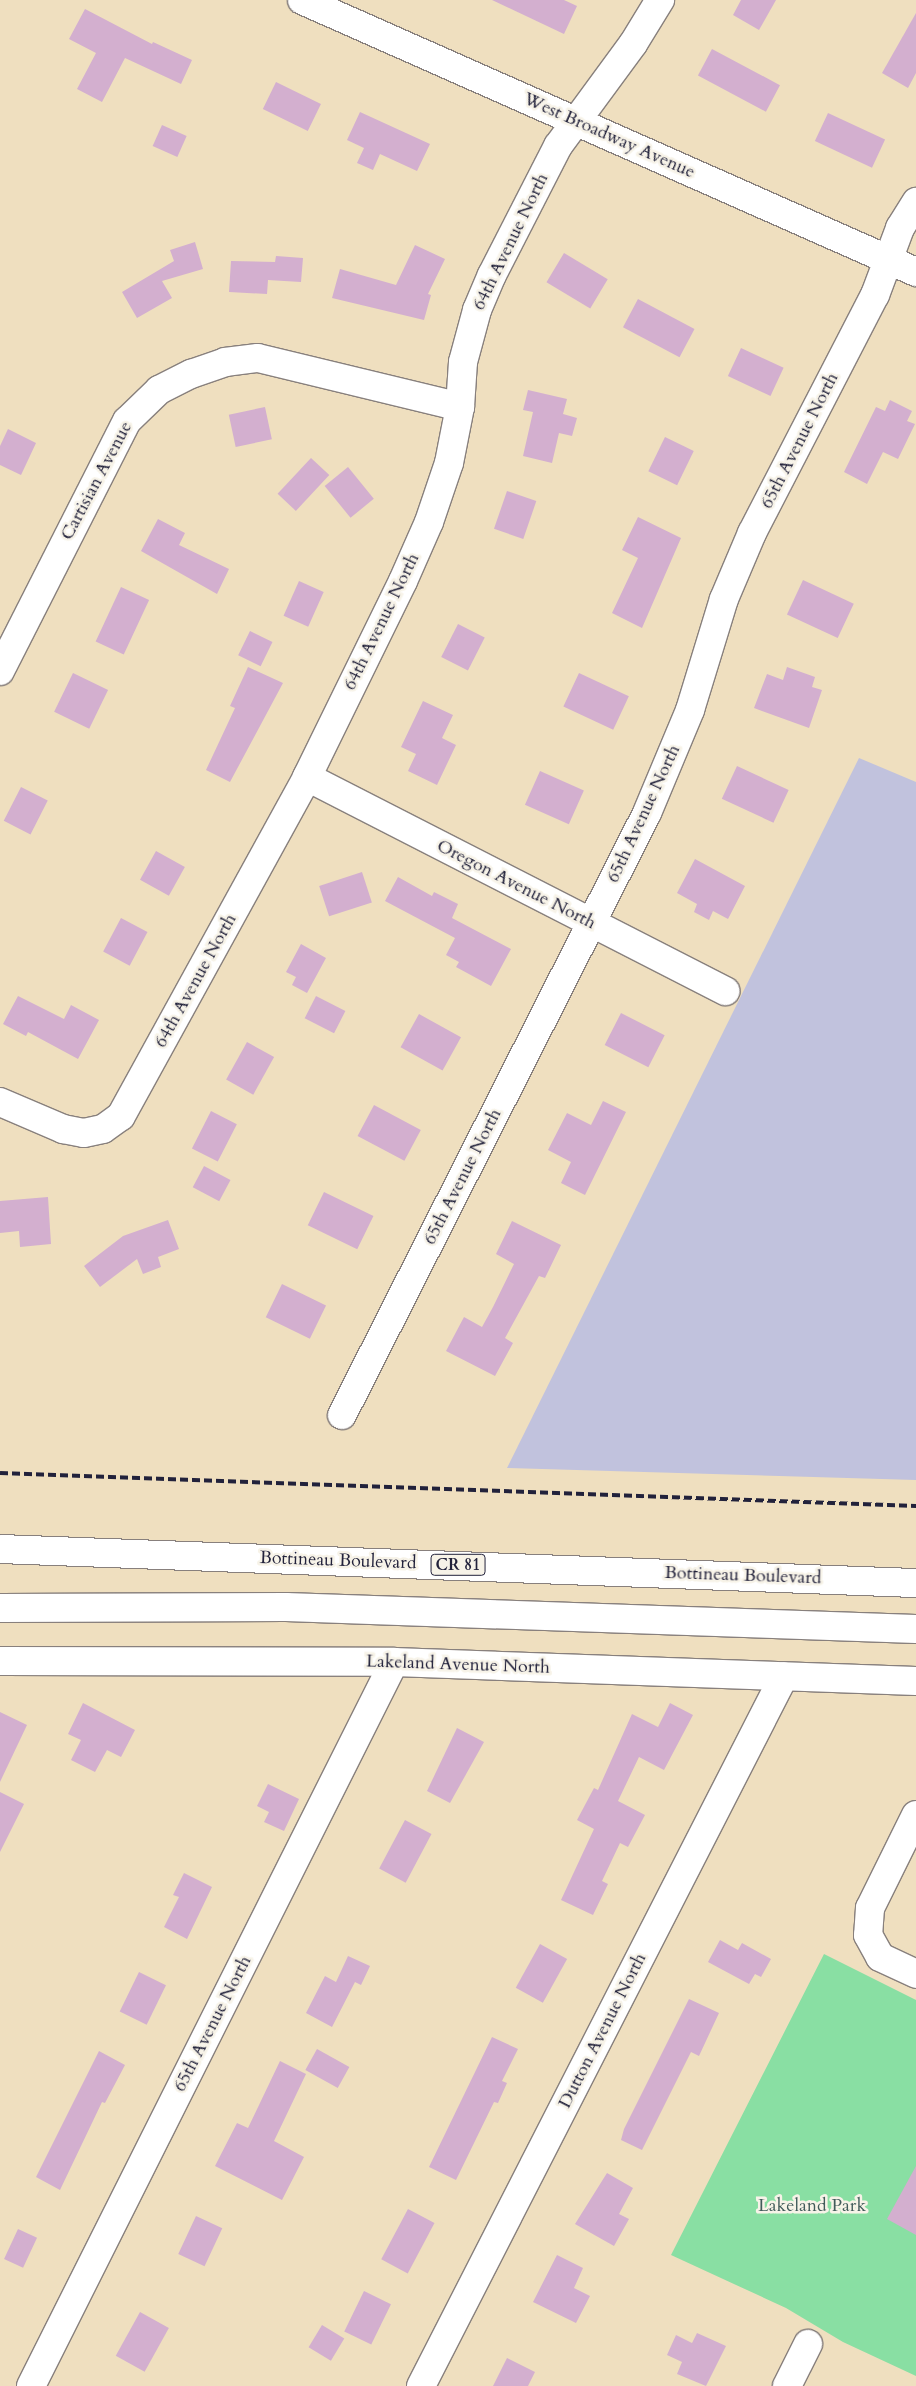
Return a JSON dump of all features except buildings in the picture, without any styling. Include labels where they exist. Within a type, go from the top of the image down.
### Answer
[{"type":"main road","name":"West Broadway Avenue","points":[[302,0],[916,272]]},
{"type":"main road","name":"64th Avenue North","points":[[0,1102],[63,1129],[84,1132],[102,1129],[120,1116],[307,777],[429,522],[449,463],[460,408],[463,362],[477,310],[553,155],[660,0]]},
{"type":"main road","name":"65th Avenue North","points":[[342,1415],[592,924],[671,759],[690,710],[724,599],[752,533],[875,295],[900,228],[916,202]]},
{"type":"main road","name":"Cartisian Avenue","points":[[0,671],[127,421],[159,390],[191,374],[225,362],[258,358],[460,408]]},
{"type":"main road","name":"Oregon Avenue North","points":[[307,777],[592,924],[726,990]]},
{"type":"main road","name":"Bottineau Boulevard","points":[[0,1548],[916,1583]]},
{"type":"main road","points":[[0,1608],[86,1606],[374,1609],[916,1629]]},
{"type":"main road","name":"Lakeland Avenue North","points":[[0,1662],[394,1662],[916,1681]]},
{"type":"main road","name":"65th Avenue North","points":[[31,2386],[394,1662]]},
{"type":"main road","name":"Dutton Avenue North","points":[[421,2386],[784,1676]]},
{"type":"main road","points":[[916,1815],[870,1908],[868,1935],[880,1957],[916,1974]]},
{"type":"main road","points":[[787,2386],[808,2344]]},
{"type":"shaded area","points":[[859,758],[916,782],[916,1480],[507,1468]]},
{"type":"green space","name":"Lakeland Park","points":[[824,1954],[916,2000],[916,2376],[843,2342],[786,2308],[671,2255]]},
{"type":"railway","points":[[0,1473],[916,1506]]}]
